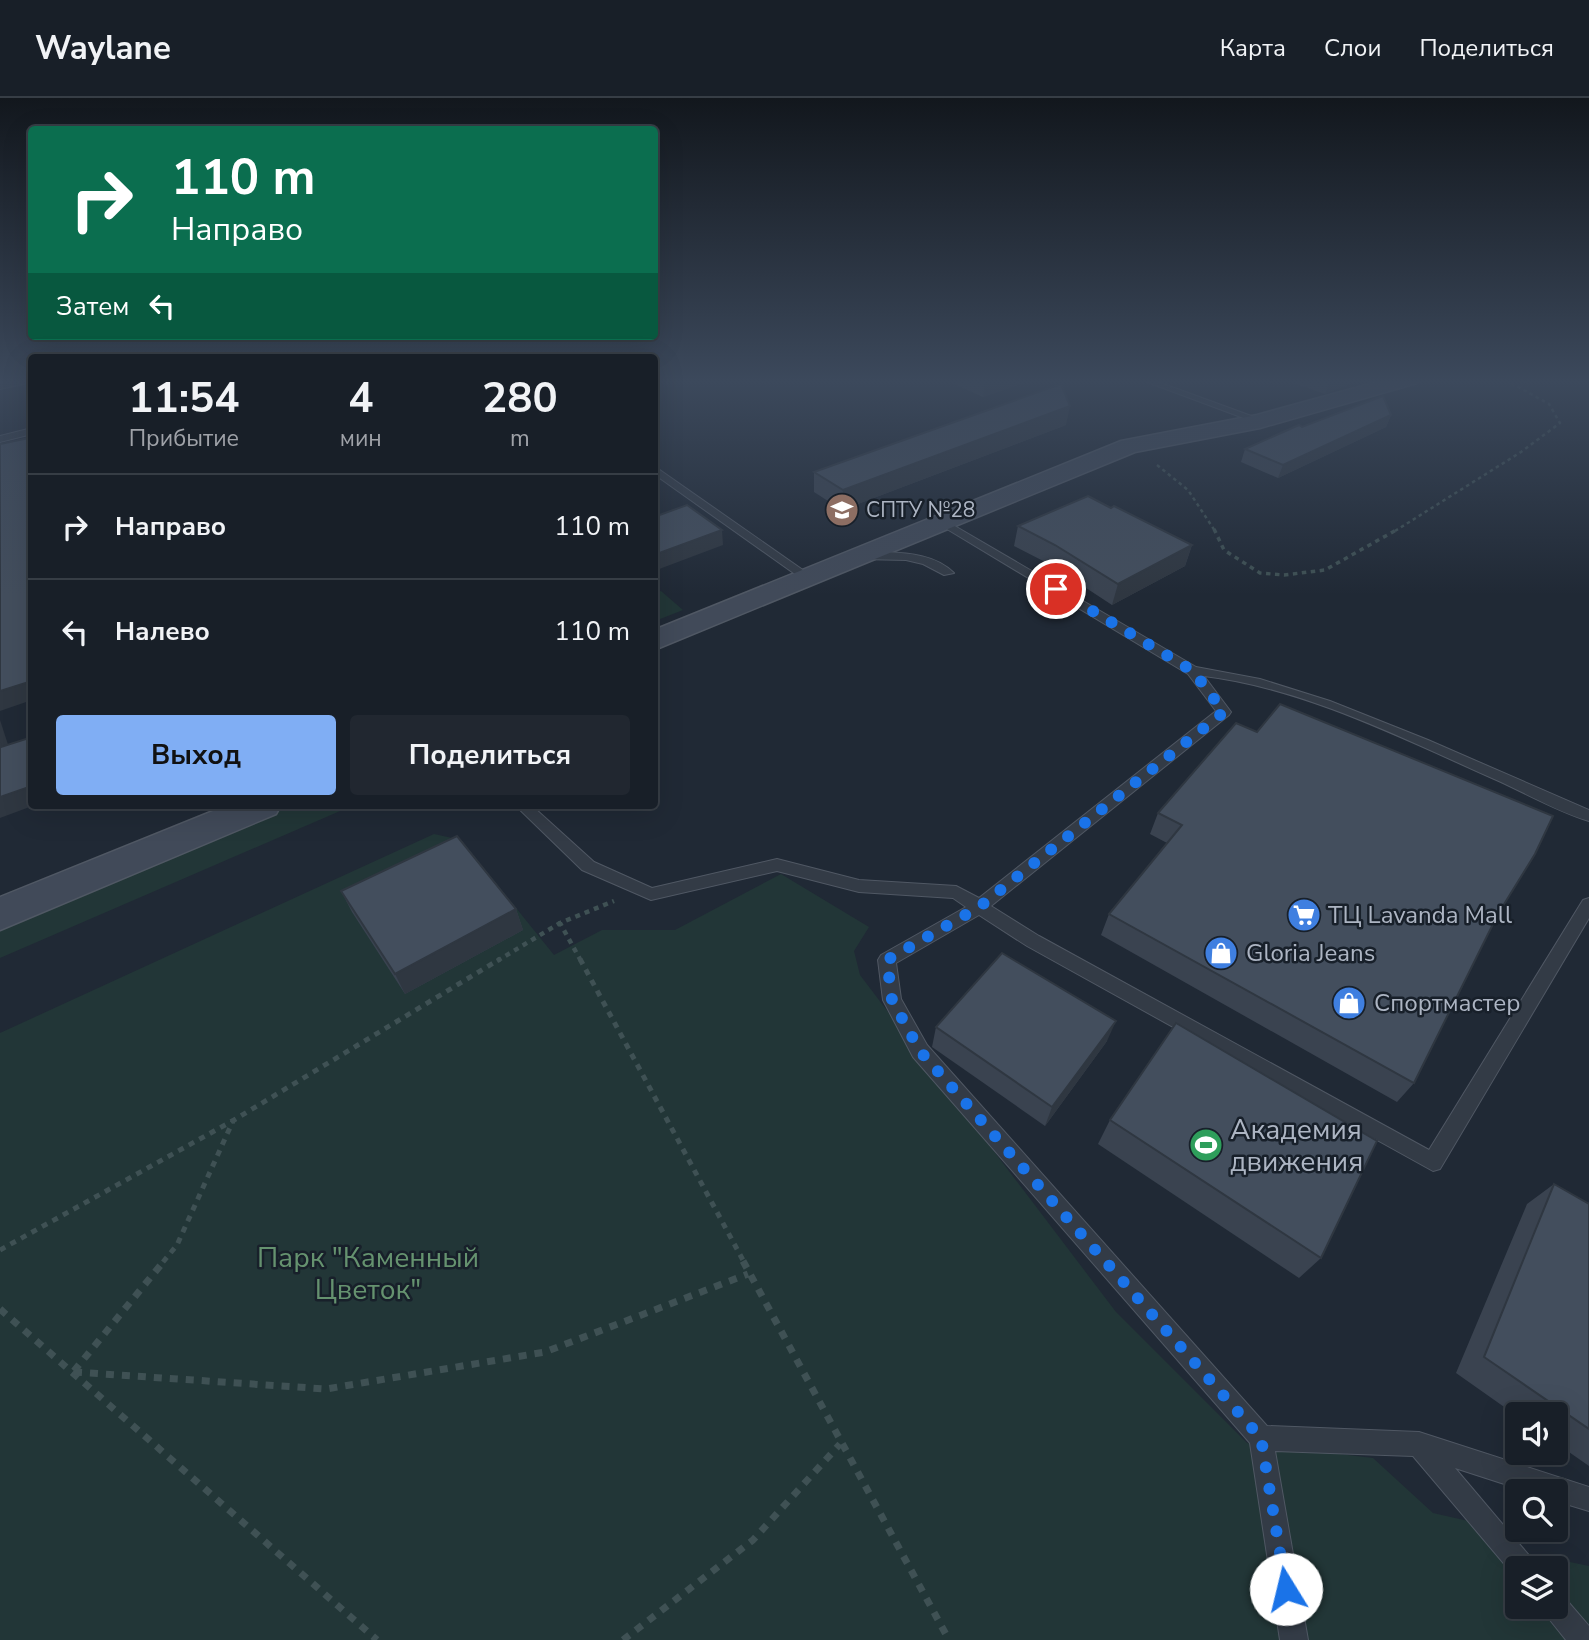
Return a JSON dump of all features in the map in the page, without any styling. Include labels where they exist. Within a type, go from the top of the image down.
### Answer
[{"type":"street","points":[[658,639],[1117,451]]},
{"type":"street","points":[[0,914],[253,809]]},
{"type":"lane","points":[[658,472],[806,577]]},
{"type":"lane","points":[[941,521],[1193,671],[1224,712],[979,907],[887,960],[892,1000],[920,1051],[1261,1438],[1294,1640]]},
{"type":"lane","points":[[857,556],[910,556],[932,560],[948,573]]},
{"type":"lane","points":[[1193,671],[1228,674],[1315,699],[1589,816]]},
{"type":"lane","points":[[526,809],[588,866],[651,894],[778,865],[859,886],[956,892],[1033,941],[1433,1162],[1589,904]]},
{"type":"lane","points":[[1261,1438],[1419,1444],[1589,1499]]},
{"type":"lane","points":[[1419,1444],[1513,1556]]},
{"type":"lane","points":[[1566,1619],[1583,1640]]},
{"type":"path","points":[[1137,451],[1188,490],[1206,514],[1224,550],[1260,573],[1284,576],[1325,570],[1365,550],[1522,451]]},
{"type":"path","points":[[0,1250],[234,1120],[560,923],[618,899]]},
{"type":"path","points":[[560,923],[840,1444],[949,1640]]},
{"type":"path","points":[[74,1372],[177,1245],[234,1120]]},
{"type":"path","points":[[74,1372],[326,1390],[545,1352],[748,1274]]},
{"type":"path","points":[[0,1309],[377,1640]]},
{"type":"path","points":[[623,1640],[752,1540],[840,1444]]},
{"type":"green space","points":[[661,591],[683,610],[658,620],[658,592]]},
{"type":"green space","points":[[273,809],[345,809],[0,958],[0,924]]},
{"type":"green space","name":"Парк \"Каменный Цветок\"","points":[[434,834],[461,840],[554,955],[602,930],[675,930],[781,874],[869,927],[854,951],[860,975],[1116,1312],[1247,1443],[1373,1458],[1433,1513],[1477,1523],[1505,1542],[1527,1553],[1541,1556],[1505,1556],[1505,1619],[1568,1619],[1568,1562],[1589,1566],[1589,1640],[0,1640],[0,1033]]},
{"type":"building","points":[[0,451],[28,451],[28,682],[0,691]]},
{"type":"building","points":[[873,451],[949,451],[843,490],[814,472]]},
{"type":"building","points":[[1250,451],[1313,451],[1283,465]]},
{"type":"building","points":[[1088,496],[1192,545],[1118,584],[1055,545],[1018,526]]},
{"type":"building","points":[[687,505],[722,530],[658,554],[658,516]]},
{"type":"building","name":"ТЦ Lavanda Mall","points":[[1280,704],[1553,816],[1535,854],[1498,914],[1414,1083],[1109,914],[1182,825],[1158,813],[1236,723],[1257,732]]},
{"type":"building","points":[[28,738],[28,787],[0,797],[0,743],[1,747]]},
{"type":"building","points":[[457,836],[516,909],[395,974],[341,891]]},
{"type":"building","points":[[1002,953],[1116,1021],[1052,1107],[936,1027]]},
{"type":"building","points":[[1176,1023],[1377,1141],[1321,1258],[1110,1120]]},
{"type":"building","points":[[1554,1184],[1589,1204],[1589,1429],[1568,1415],[1568,1402],[1550,1402],[1484,1357]]},
{"type":"place","name":"СПТУ №28","points":[[842,510]]},
{"type":"place","name":"ТЦ Lavanda Mall","points":[[1304,915]]},
{"type":"place","name":"Gloria Jeans","points":[[1221,953]]},
{"type":"place","name":"Спортмастер","points":[[1349,1003]]},
{"type":"place","name":"Академия движения","points":[[1206,1145]]},
{"type":"route","points":[[1056,589],[1193,671],[1224,712],[979,907],[887,960],[892,1000],[920,1051],[1261,1438],[1286,1589]]}]
